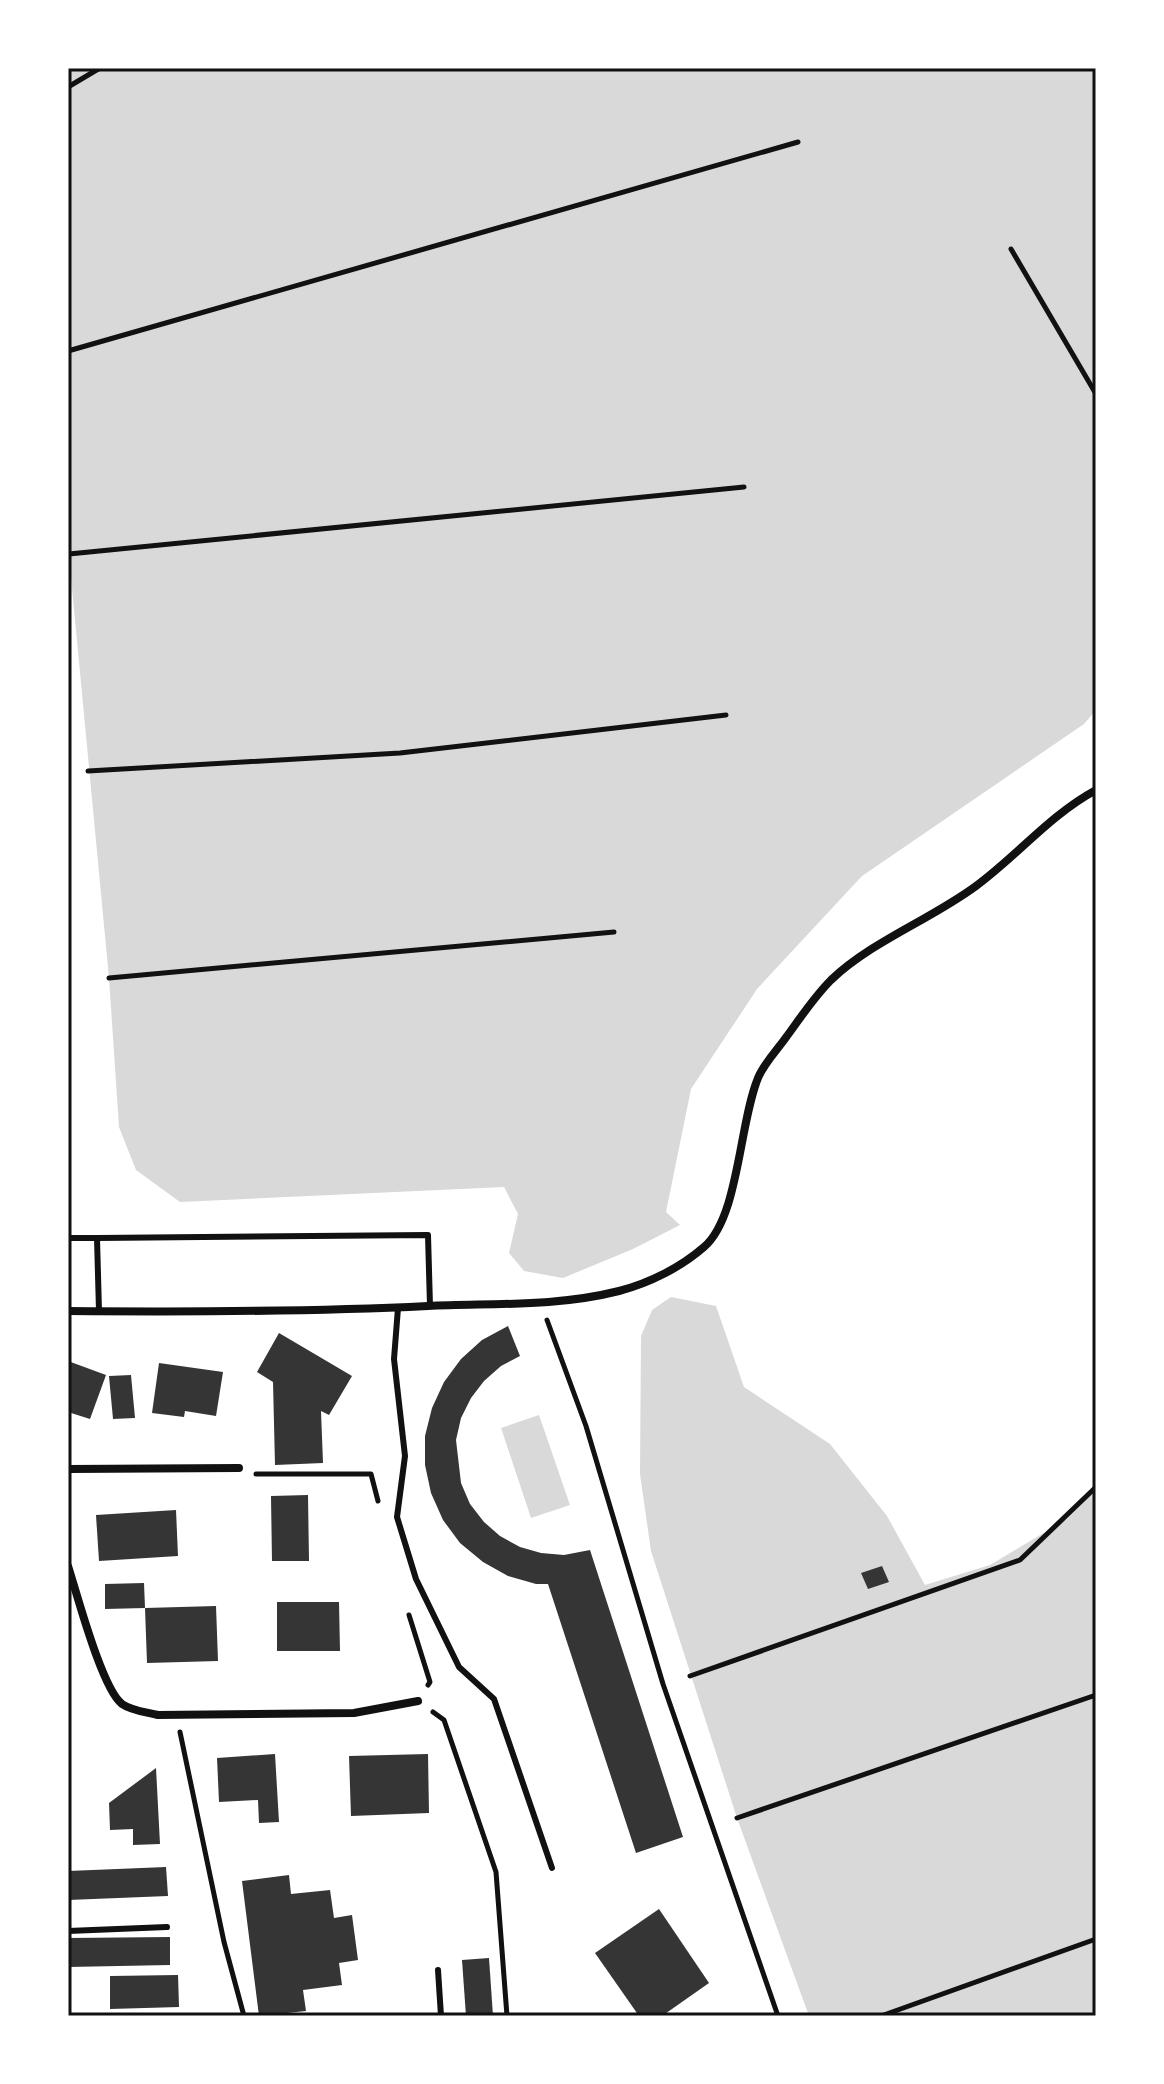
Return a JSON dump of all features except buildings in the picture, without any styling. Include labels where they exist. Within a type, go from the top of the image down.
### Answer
[{"type":"street","points":[[68,1311],[542,1304],[621,1291],[673,1270],[707,1245],[722,1224],[730,1202],[743,1129],[759,1076],[823,990],[859,959],[973,888],[1013,858],[1037,832],[1071,804],[1096,790]]},
{"type":"street","points":[[68,1469],[239,1468]]},
{"type":"street","points":[[68,1566],[114,1694],[120,1703],[131,1709],[158,1715],[354,1713],[418,1701]]},
{"type":"lane","points":[[68,1238],[428,1235],[430,1306]]},
{"type":"lane","points":[[97,1238],[99,1311]]},
{"type":"lane","points":[[398,1308],[394,1359],[405,1456],[397,1517],[416,1579],[459,1667],[494,1699],[552,1868]]},
{"type":"lane","points":[[68,1931],[167,1927]]},
{"type":"lane","points":[[438,1970],[441,2016]]},
{"type":"path","points":[[68,87],[100,68]]},
{"type":"path","points":[[68,351],[798,142]]},
{"type":"path","points":[[1011,249],[1096,394]]},
{"type":"path","points":[[69,554],[744,487]]},
{"type":"path","points":[[88,771],[400,753],[726,715]]},
{"type":"path","points":[[109,978],[614,932]]},
{"type":"path","points":[[542,1304],[586,1426],[663,1684],[778,2016]]},
{"type":"path","points":[[239,1468],[247,1474],[371,1474],[379,1504]]},
{"type":"path","points":[[690,1676],[1020,1560],[1096,1487]]},
{"type":"path","points":[[408,1610],[430,1682],[418,1701],[444,1720],[496,1872],[507,2016]]},
{"type":"path","points":[[737,1818],[1096,1695]]},
{"type":"path","points":[[177,1715],[224,1942],[244,2016]]},
{"type":"path","points":[[881,2016],[1096,1939]]},
{"type":"shaded area","points":[[68,68],[1096,68],[1096,710],[1084,724],[862,876],[757,989],[691,1089],[666,1212],[680,1225],[633,1249],[563,1278],[524,1271],[509,1253],[518,1214],[504,1187],[180,1202],[136,1170],[119,1127],[109,978],[68,546]]},
{"type":"shaded area","points":[[671,1297],[716,1306],[744,1387],[830,1444],[887,1516],[925,1585],[990,1565],[1067,1519],[1096,1489],[1096,2016],[809,2016],[737,1818],[651,1551],[640,1474],[641,1336],[652,1310]]},
{"type":"shaded area","points":[[539,1415],[570,1505],[531,1518],[501,1428]]}]
